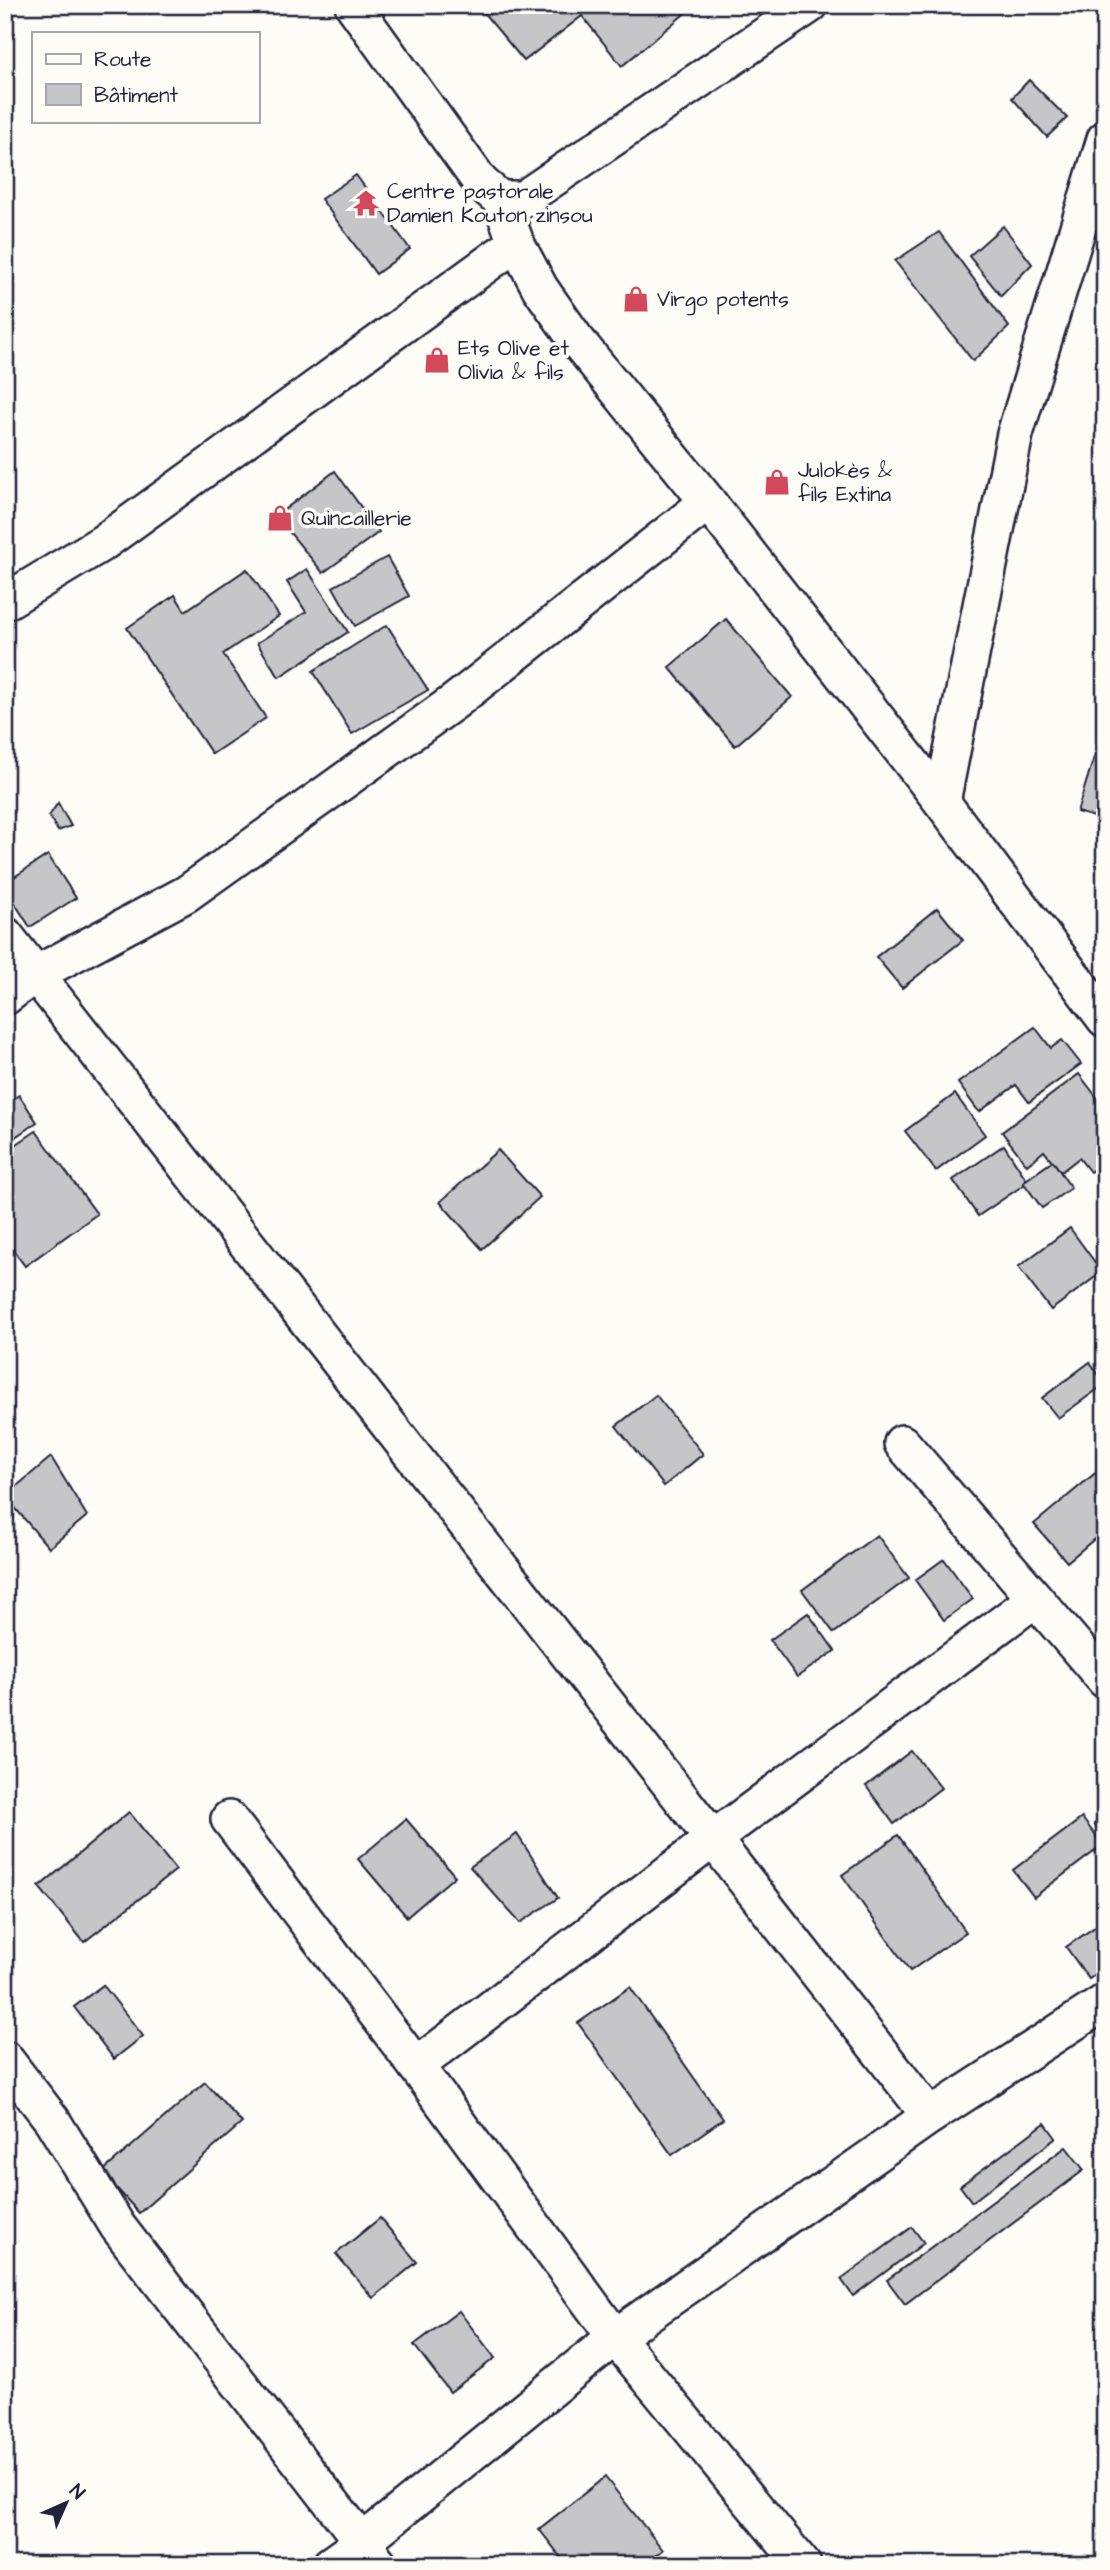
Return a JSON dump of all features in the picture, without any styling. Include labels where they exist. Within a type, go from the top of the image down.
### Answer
[{"type":"street","points":[[354,5],[481,183],[500,199],[516,243],[540,288],[575,338],[708,502],[942,802],[1105,1019]]},
{"type":"street","points":[[500,199],[523,199],[810,5]]},
{"type":"street","points":[[942,802],[1015,434],[1105,139]]},
{"type":"street","points":[[5,601],[104,542],[516,243]]},
{"type":"street","points":[[5,997],[34,975],[187,894],[454,702],[708,502]]},
{"type":"street","points":[[5,935],[930,2116]]},
{"type":"street","points":[[902,1443],[1105,1680]]},
{"type":"street","points":[[416,2066],[713,1839],[1035,1599]]},
{"type":"street","points":[[229,1819],[416,2066],[615,2337],[803,2565]]},
{"type":"street","points":[[330,2565],[371,2554],[615,2337],[930,2116],[1105,2002]]},
{"type":"street","points":[[5,2059],[52,2120],[125,2236],[371,2554]]},
{"type":"building","points":[[477,5],[695,5],[622,66],[582,16],[524,61]]},
{"type":"building","points":[[1029,80],[1067,118],[1047,137],[1012,98]]},
{"type":"building","points":[[356,175],[410,249],[376,274],[321,199]]},
{"type":"building","points":[[1003,226],[1032,264],[1001,296],[969,256]]},
{"type":"building","points":[[939,232],[1009,327],[973,361],[895,261]]},
{"type":"building","points":[[335,471],[379,532],[323,573],[276,516]]},
{"type":"building","points":[[387,557],[409,596],[355,626],[333,587]]},
{"type":"building","points":[[247,569],[279,616],[223,654],[266,718],[212,754],[127,628],[175,595],[185,611]]},
{"type":"building","points":[[307,569],[348,632],[279,677],[257,643],[306,612],[287,582]]},
{"type":"building","points":[[726,619],[792,697],[735,746],[669,667]]},
{"type":"building","points":[[387,625],[428,690],[352,734],[313,671]]},
{"type":"building","points":[[1095,754],[1105,757],[1105,820],[1077,812]]},
{"type":"building","points":[[58,803],[71,826],[58,831],[49,816]]},
{"type":"building","points":[[48,855],[76,898],[30,927],[5,888],[5,883]]},
{"type":"building","points":[[937,908],[963,940],[902,988],[876,957]]},
{"type":"building","points":[[1035,1027],[1051,1048],[1062,1040],[1081,1064],[1029,1102],[1016,1085],[979,1112],[958,1083]]},
{"type":"building","points":[[1079,1074],[1105,1108],[1105,1162],[1090,1172],[1079,1158],[1061,1172],[1044,1151],[1027,1165],[1002,1132]]},
{"type":"building","points":[[955,1094],[985,1135],[936,1171],[905,1131]]},
{"type":"building","points":[[19,1095],[37,1122],[5,1144],[5,1104]]},
{"type":"building","points":[[36,1131],[97,1214],[25,1266],[5,1239],[5,1152]]},
{"type":"building","points":[[1004,1145],[1028,1182],[978,1216],[953,1180]]},
{"type":"building","points":[[498,1150],[540,1197],[482,1249],[440,1202]]},
{"type":"building","points":[[1053,1161],[1071,1188],[1042,1208],[1023,1182]]},
{"type":"building","points":[[1070,1228],[1102,1272],[1051,1310],[1018,1267]]},
{"type":"building","points":[[1090,1362],[1105,1384],[1058,1418],[1042,1398]]},
{"type":"building","points":[[656,1395],[703,1454],[664,1486],[616,1426]]},
{"type":"building","points":[[51,1457],[87,1516],[49,1548],[5,1496]]},
{"type":"building","points":[[1105,1465],[1105,1530],[1067,1562],[1034,1524]]},
{"type":"building","points":[[877,1535],[909,1578],[834,1633],[802,1590]]},
{"type":"building","points":[[944,1559],[973,1599],[944,1620],[915,1580]]},
{"type":"building","points":[[808,1613],[835,1651],[797,1677],[770,1640]]},
{"type":"building","points":[[912,1751],[941,1788],[894,1824],[866,1786]]},
{"type":"building","points":[[129,1812],[176,1870],[84,1942],[39,1887]]},
{"type":"building","points":[[1082,1818],[1103,1845],[1034,1897],[1013,1870]]},
{"type":"building","points":[[1105,1818],[1105,1843],[1094,1824]]},
{"type":"building","points":[[406,1819],[455,1876],[407,1917],[358,1859]]},
{"type":"building","points":[[517,1834],[558,1898],[520,1923],[470,1867]]},
{"type":"building","points":[[898,1835],[966,1932],[910,1971],[842,1875]]},
{"type":"building","points":[[1105,1920],[1105,1968],[1089,1979],[1066,1947]]},
{"type":"building","points":[[103,1985],[143,2036],[114,2059],[74,2007]]},
{"type":"building","points":[[630,1987],[723,2119],[672,2155],[578,2023]]},
{"type":"building","points":[[205,2082],[242,2123],[139,2213],[102,2172]]},
{"type":"building","points":[[1045,2123],[1056,2138],[972,2202],[960,2186]]},
{"type":"building","points":[[1066,2147],[1084,2170],[905,2304],[887,2280]]},
{"type":"building","points":[[380,2218],[417,2262],[373,2298],[336,2254]]},
{"type":"building","points":[[912,2227],[924,2243],[853,2296],[841,2279]]},
{"type":"building","points":[[459,2311],[495,2358],[450,2392],[414,2345]]},
{"type":"building","points":[[605,2477],[663,2550],[644,2565],[567,2565],[539,2529]]},
{"type":"place","name":"Centre pastorale Damien Kouton zinsou","points":[[366,203]]},
{"type":"place","name":"Virgo potents","points":[[636,299]]},
{"type":"place","name":"Ets Olive et Olivia & fils","points":[[437,360]]},
{"type":"place","name":"Julokès & fils Extina","points":[[777,482]]},
{"type":"place","name":"Quincaillerie","points":[[280,518]]}]
